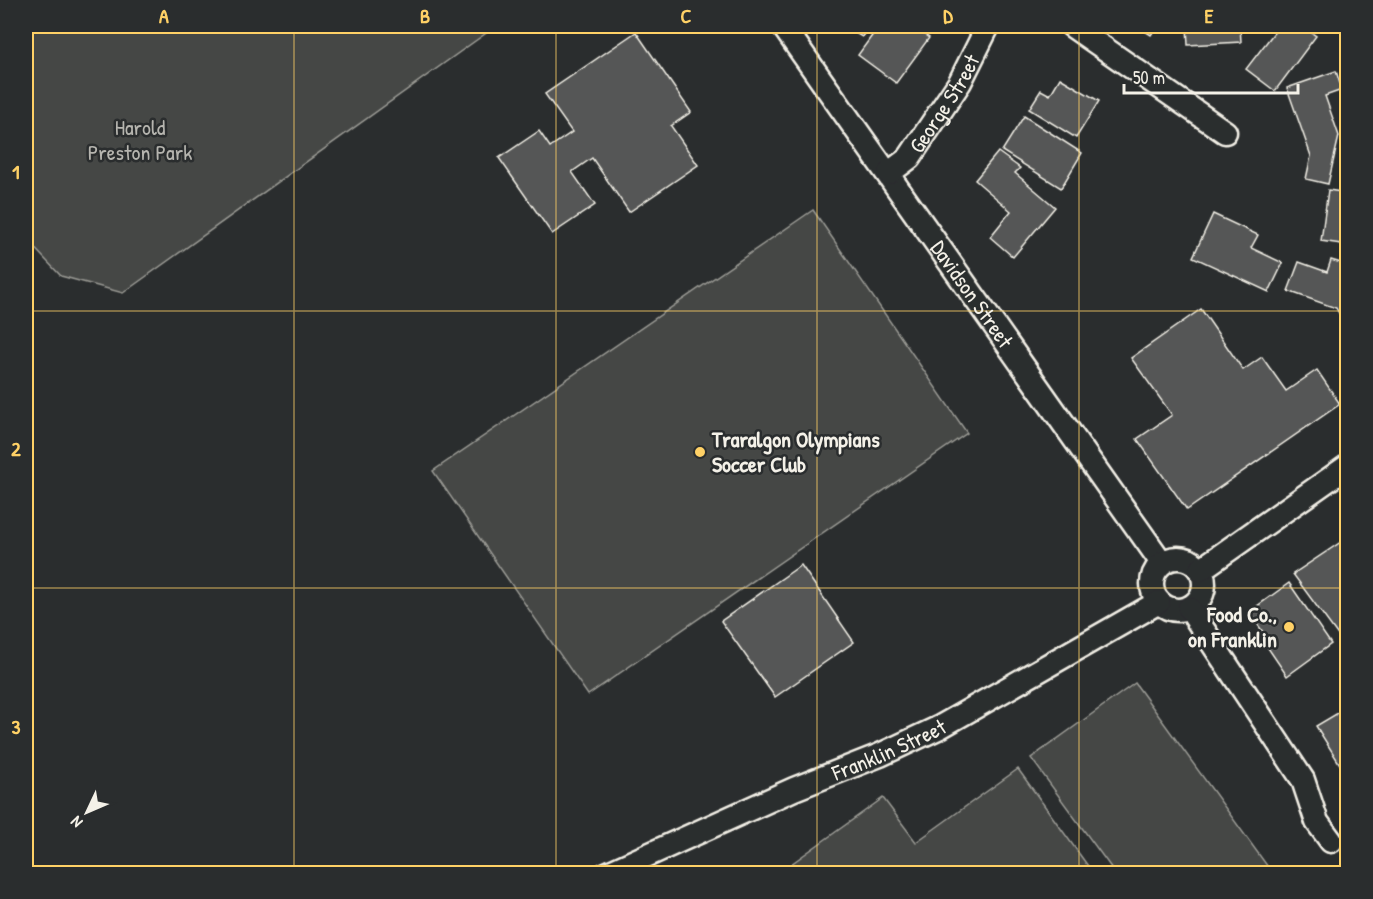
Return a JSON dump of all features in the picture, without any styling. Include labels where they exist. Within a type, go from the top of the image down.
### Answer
[{"type":"street","name":"Davidson Street","points":[[783,26],[889,173],[1162,563]]},
{"type":"street","name":"George Street","points":[[889,173],[909,158],[960,82],[988,26]]},
{"type":"street","points":[[1072,26],[1225,132]]},
{"type":"street","points":[[1200,570],[1347,466]]},
{"type":"street","points":[[1172,558],[1182,558],[1193,562],[1200,570],[1204,580],[1203,591],[1198,601],[1189,608],[1179,611],[1168,609],[1153,593],[1152,582],[1155,572],[1162,563],[1172,558]]},
{"type":"street","name":"Franklin Street","points":[[606,873],[940,727],[1159,602]]},
{"type":"street","points":[[1189,608],[1303,780],[1317,822],[1331,841]]},
{"type":"green space","name":"Harold Preston Park","points":[[26,26],[496,26],[123,293],[61,276],[26,239]]},
{"type":"green space","name":"Traralgon Olympians Soccer Club","points":[[813,210],[967,433],[588,695],[433,471]]},
{"type":"green space","points":[[1135,683],[1268,867],[1259,873],[1115,873],[1031,758]]},
{"type":"green space","points":[[1018,769],[1093,873],[780,872],[883,798],[916,842]]},
{"type":"building","points":[[843,26],[869,26],[862,37]]},
{"type":"building","points":[[879,26],[912,26],[929,38],[896,83],[858,55]]},
{"type":"building","points":[[1137,26],[1157,26],[1151,35]]},
{"type":"building","points":[[1187,26],[1240,26],[1241,42],[1188,45]]},
{"type":"building","points":[[1269,26],[1302,26],[1316,36],[1275,91],[1246,69],[1276,30]]},
{"type":"building","points":[[636,32],[691,112],[671,126],[698,165],[629,212],[592,158],[572,172],[595,205],[552,234],[499,158],[539,131],[550,147],[572,132],[545,94]]},
{"type":"building","points":[[1336,71],[1342,90],[1325,96],[1339,136],[1328,184],[1306,179],[1311,156],[1287,88]]},
{"type":"building","points":[[1060,78],[1099,101],[1076,138],[1029,109],[1041,90],[1050,95]]},
{"type":"building","points":[[1024,116],[1082,153],[1061,188],[1002,151]]},
{"type":"building","points":[[998,152],[1020,168],[1015,173],[1055,207],[1013,257],[990,237],[1011,211],[975,180]]},
{"type":"building","points":[[1328,190],[1348,193],[1348,245],[1321,241]]},
{"type":"building","points":[[1213,214],[1258,235],[1251,248],[1283,263],[1269,292],[1193,257]]},
{"type":"building","points":[[1331,260],[1348,265],[1348,329],[1336,308],[1288,291],[1299,262],[1327,272]]},
{"type":"building","points":[[1201,309],[1243,370],[1262,357],[1286,391],[1317,370],[1340,404],[1187,510],[1137,439],[1172,415],[1131,358]]},
{"type":"building","points":[[1341,542],[1348,551],[1348,649],[1293,574]]},
{"type":"building","points":[[801,565],[854,642],[775,697],[721,621]]},
{"type":"building","name":"Food Co., on Franklin","points":[[1289,583],[1331,644],[1287,676],[1266,645],[1270,642],[1249,612]]},
{"type":"building","points":[[1348,707],[1348,773],[1346,774],[1316,726]]},
{"type":"place","name":"Traralgon Olympians Soccer Club","points":[[700,452]]},
{"type":"place","name":"Food Co., on Franklin","points":[[1289,627]]}]
